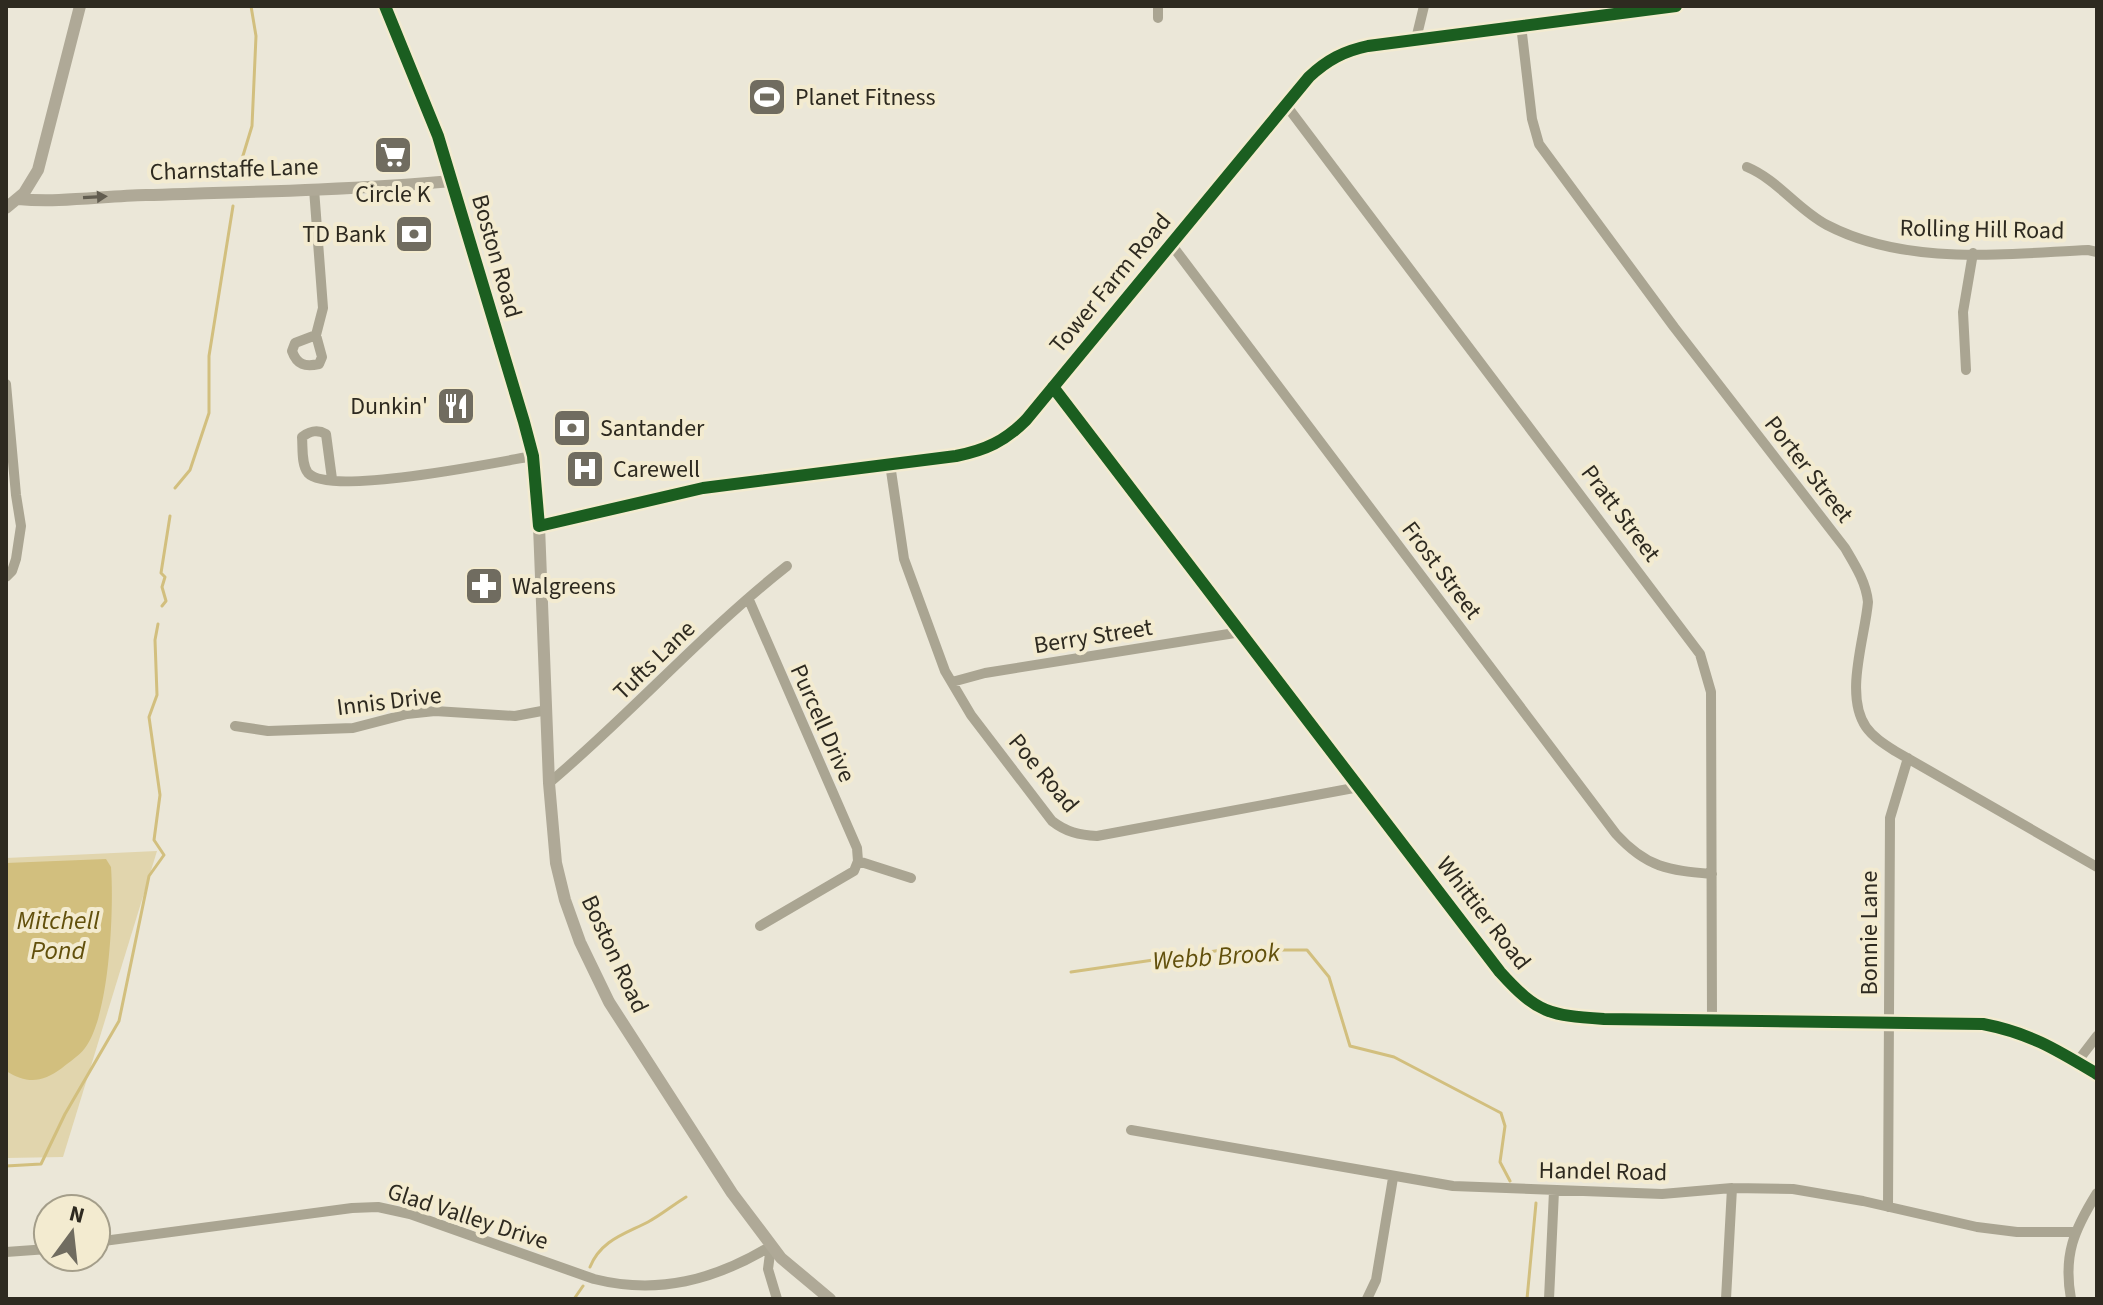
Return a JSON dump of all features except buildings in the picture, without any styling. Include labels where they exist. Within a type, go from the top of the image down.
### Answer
[{"type":"main road","points":[[6,208],[31,184],[38,170],[80,6]]},
{"type":"main road","name":"Boston Road","points":[[385,6],[438,136],[533,456],[539,526],[549,783],[556,863],[565,900],[595,974],[652,1072],[732,1193],[771,1246],[800,1276],[830,1299]]},
{"type":"main road","name":"Charnstaffe Lane","points":[[18,199],[39,201],[381,187],[452,181]]},
{"type":"street","points":[[1416,39],[1424,6]]},
{"type":"street","name":"Tower Farm Road","points":[[539,526],[703,488],[956,456],[988,448],[1013,433],[1053,387],[1320,66],[1341,53],[1368,46],[1676,6]]},
{"type":"street","name":"Porter Street","points":[[1521,25],[1532,119],[1544,152],[1856,566],[1868,602],[1855,693],[1859,716],[1874,737],[2097,867]]},
{"type":"street","name":"Pratt Street","points":[[1286,105],[1700,654],[1711,692],[1712,1020]]},
{"type":"street","name":"Rolling Hill Road","points":[[1747,167],[1765,174],[1796,204],[1823,223],[1849,236],[1904,251],[2097,252]]},
{"type":"street","points":[[314,189],[323,308],[316,335]]},
{"type":"street","name":"Frost Street","points":[[1171,244],[1616,834],[1635,853],[1657,867],[1712,874]]},
{"type":"street","points":[[1966,370],[1963,312],[1973,253]]},
{"type":"street","points":[[6,384],[10,483],[21,526],[16,559],[6,577]]},
{"type":"street","name":"Whittier Road","points":[[1053,387],[1500,972],[1529,1002],[1542,1010],[1570,1016],[1983,1024],[2019,1032],[2097,1074]]},
{"type":"street","points":[[332,479],[326,434],[309,432],[302,437],[307,472],[314,477],[332,479],[395,479],[533,456]]},
{"type":"street","name":"Poe Road","points":[[890,464],[904,559],[940,658],[971,715],[1052,821],[1062,829],[1082,836],[1124,832],[1359,787]]},
{"type":"street","name":"Tufts Lane","points":[[549,783],[596,743],[724,620],[787,566]]},
{"type":"street","name":"Purcell Drive","points":[[749,600],[857,848],[858,861]]},
{"type":"street","name":"Berry Street","points":[[952,682],[985,673],[1241,632]]},
{"type":"street","name":"Innis Drive","points":[[235,726],[268,731],[353,728],[407,714],[435,711],[515,716],[547,710]]},
{"type":"street","name":"Bonnie Lane","points":[[1888,1207],[1890,818],[1908,758]]},
{"type":"street","points":[[760,926],[854,871],[858,861],[911,878]]},
{"type":"street","points":[[2077,1062],[2097,1036]]},
{"type":"street","name":"Handel Road","points":[[1131,1130],[1453,1186],[1662,1194],[1732,1188],[1793,1189],[1977,1227],[2017,1232],[2075,1232]]},
{"type":"street","points":[[1367,1299],[1376,1280],[1393,1178]]},
{"type":"street","points":[[1726,1299],[1732,1188]]},
{"type":"street","points":[[1549,1299],[1554,1191]]},
{"type":"street","points":[[2071,1299],[2069,1252],[2075,1232],[2097,1193]]},
{"type":"street","name":"Glad Valley Drive","points":[[112,1240],[341,1209],[378,1207],[410,1214],[594,1279],[652,1287],[704,1278],[771,1246]]},
{"type":"street","points":[[771,1246],[768,1269],[777,1299]]},
{"type":"street","points":[[6,1252],[32,1250]]},
{"type":"shaded area","name":"Mitchell Pond","points":[[157,851],[63,1157],[6,1158],[6,858]]},
{"type":"water","name":"Mitchell Pond","points":[[106,859],[111,867],[111,934],[105,987],[93,1032],[83,1051],[55,1073],[34,1080],[14,1075],[6,1071],[6,863]]},
{"type":"waterway","points":[[238,172],[252,126],[256,36],[251,6]]},
{"type":"waterway","points":[[175,488],[190,470],[209,413],[209,356],[233,206]]},
{"type":"waterway","points":[[162,606],[166,601],[162,587],[165,577],[161,573],[170,516]]},
{"type":"waterway","points":[[6,1166],[41,1164],[65,1114],[119,1021],[149,876],[164,855],[154,840],[160,795],[149,717],[157,695],[155,640],[158,624]]},
{"type":"waterway","name":"Webb Brook","points":[[1071,972],[1222,950],[1307,950],[1329,977],[1350,1046],[1394,1057],[1501,1113],[1505,1126],[1500,1162],[1510,1181]]},
{"type":"waterway","points":[[590,1267],[607,1244],[686,1197]]},
{"type":"waterway","name":"Webb Brook","points":[[1527,1299],[1536,1203]]},
{"type":"waterway","points":[[574,1299],[583,1286]]},
{"type":"cycle path","points":[[385,6],[438,136],[524,422],[533,456],[539,526],[703,488],[956,456],[994,444],[1026,420],[1309,77],[1329,61],[1368,46],[1676,6]]},
{"type":"cycle path","points":[[1053,387],[1500,972],[1535,1004],[1570,1016],[1604,1019],[1983,1024],[2029,1037],[2097,1074]]},
{"type":"place","name":"Planet Fitness","points":[[767,97]]},
{"type":"place","name":"Circle K","points":[[393,155]]},
{"type":"place","name":"TD Bank","points":[[414,234]]},
{"type":"place","name":"Dunkin'","points":[[456,406]]},
{"type":"place","name":"Santander","points":[[572,428]]},
{"type":"place","name":"Carewell","points":[[585,469]]},
{"type":"place","name":"Walgreens","points":[[484,586]]}]
